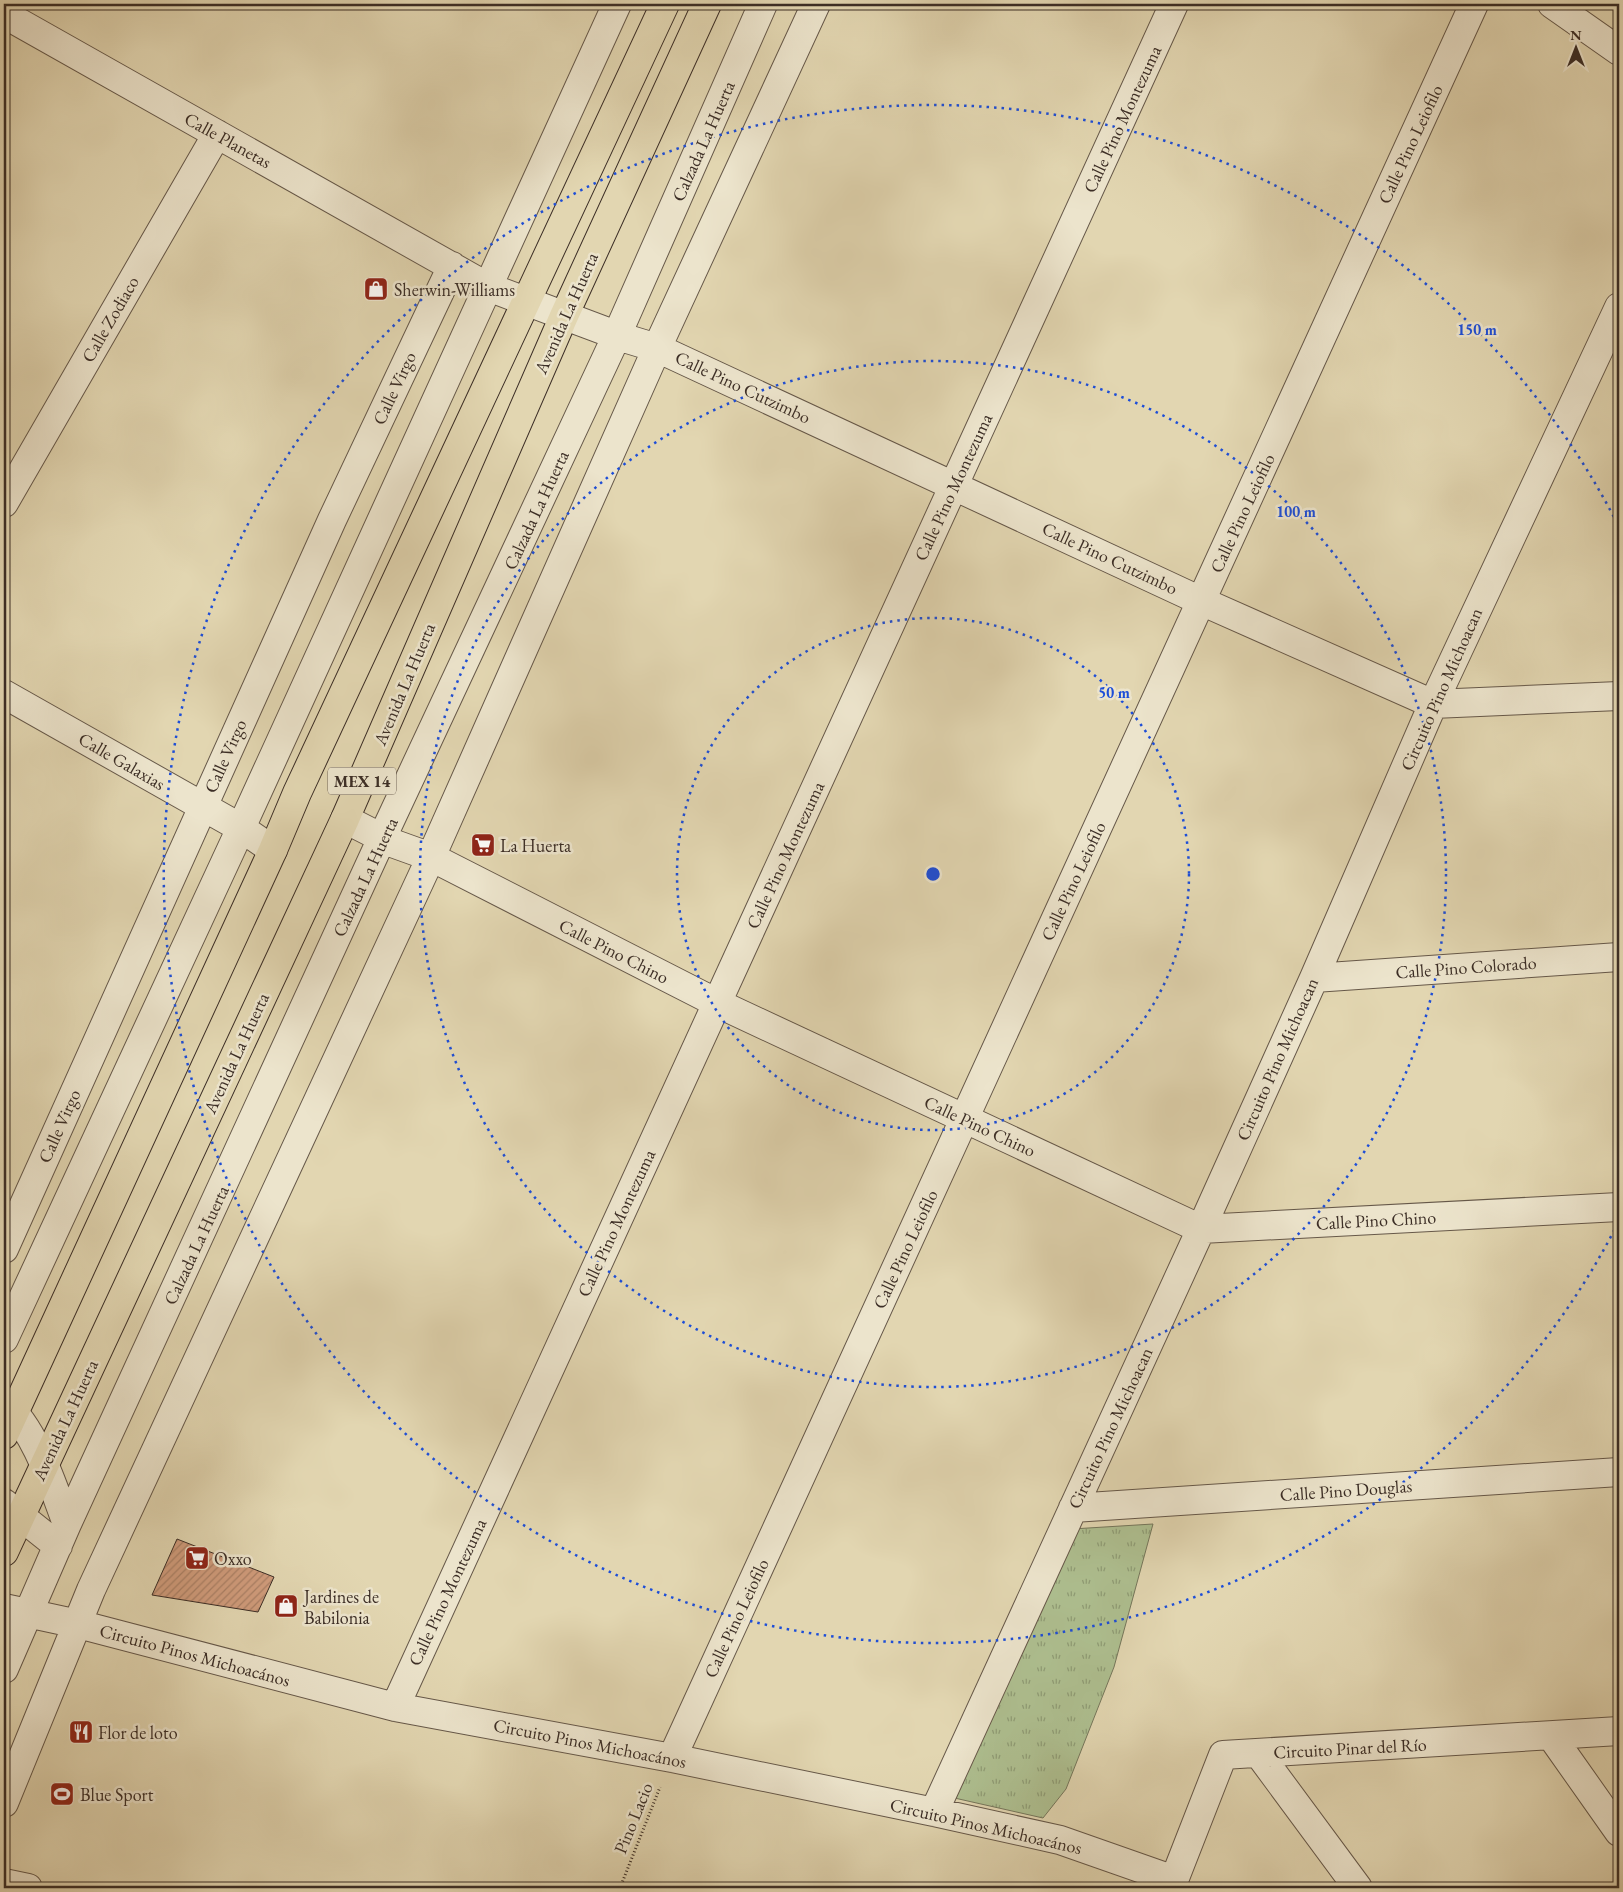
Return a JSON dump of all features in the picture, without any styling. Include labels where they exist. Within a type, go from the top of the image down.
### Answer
[{"type":"main road","name":"MEX 14","points":[[7,1416],[273,850],[665,4]]},
{"type":"main road","name":"Avenida La Huerta","points":[[4,1552],[12,1509],[44,1462],[345,819],[564,316],[707,4]]},
{"type":"street","points":[[4,1339],[241,828],[617,4]]},
{"type":"street","name":"Calzada La Huerta","points":[[4,1669],[15,1610],[63,1535],[382,838],[617,335],[763,4]]},
{"type":"street","points":[[4,1803],[92,1590],[431,857],[657,348],[816,4]]},
{"type":"street","name":"Calle Pino Montezuma","points":[[395,1707],[1174,4]]},
{"type":"street","name":"Calle Pino Leiofilo","points":[[672,1758],[1474,4]]},
{"type":"street","points":[[1552,4],[1619,51]]},
{"type":"street","name":"Calle Planetas","points":[[4,14],[488,287],[528,301]]},
{"type":"street","name":"Calle Zodiaco","points":[[4,503],[217,134]]},
{"type":"street","name":"Calle Virgo","points":[[4,1249],[332,520],[452,266]]},
{"type":"street","name":"Calle Pino Cutzimbo","points":[[528,301],[564,316],[657,348],[1201,601],[1433,704],[1619,696]]},
{"type":"street","name":"Circuito Pino Michoacan","points":[[934,1812],[1201,1229],[1314,978],[1433,704],[1619,307]]},
{"type":"street","name":"Calle Galaxias","points":[[4,694],[241,828],[273,850]]},
{"type":"street","name":"Calle Pino Chino","points":[[345,819],[382,838],[431,857],[717,1003],[1201,1229],[1619,1207]]},
{"type":"street","name":"Calle Pino Colorado","points":[[1314,978],[1619,957]]},
{"type":"street","points":[[7,1416],[44,1462],[63,1535]]},
{"type":"street","name":"Calle Pino Douglas","points":[[1073,1508],[1619,1472]]},
{"type":"street","points":[[12,1509],[63,1535]]},
{"type":"street","name":"Circuito Pinos Michoacános","points":[[15,1610],[78,1624],[395,1707],[672,1758],[1060,1840],[1173,1884]]},
{"type":"street","name":"Circuito Pinar del Río","points":[[1173,1884],[1223,1755],[1552,1737],[1619,1731]]},
{"type":"street","points":[[1552,1737],[1619,1832]]},
{"type":"street","points":[[1259,1754],[1358,1888]]},
{"type":"street","points":[[4,1883],[28,1888]]},
{"type":"path","name":"Pino Lacio","points":[[620,1888],[672,1758]]},
{"type":"green space","points":[[1153,1524],[1114,1667],[1066,1789],[1043,1818],[950,1797],[1072,1529]]},
{"type":"building","name":"Oxxo","points":[[177,1539],[274,1577],[258,1612],[152,1595]]},
{"type":"place","name":"Sherwin-Williams","points":[[376,289]]},
{"type":"place","name":"La Huerta","points":[[483,845]]},
{"type":"place","name":"Oxxo","points":[[197,1558]]},
{"type":"place","name":"Jardines de Babilonia","points":[[286,1606]]},
{"type":"place","name":"Flor de loto","points":[[81,1732]]},
{"type":"place","name":"Blue Sport","points":[[62,1794]]}]
